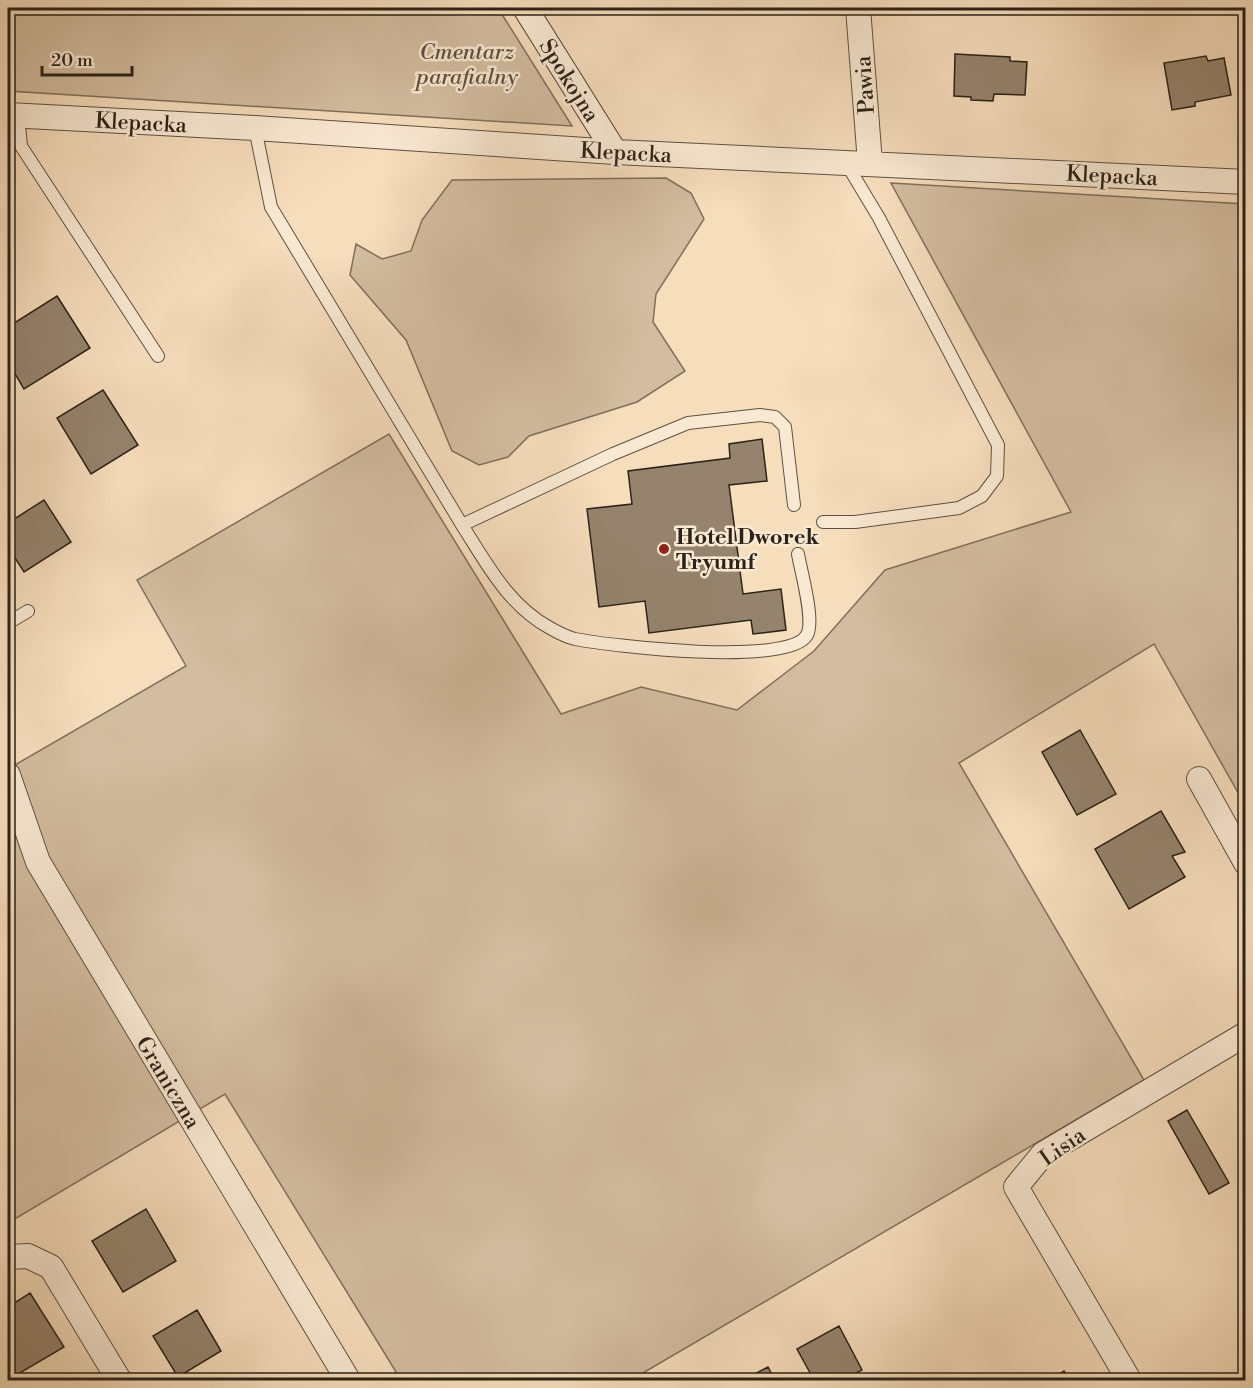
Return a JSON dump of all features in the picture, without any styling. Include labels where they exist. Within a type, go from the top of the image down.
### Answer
[{"type":"street","name":"Spokojna","points":[[525,8],[615,152]]},
{"type":"street","name":"Pawia","points":[[858,8],[870,163]]},
{"type":"street","name":"Klepacka","points":[[13,115],[255,128],[615,152],[845,161],[1245,182]]},
{"type":"street","name":"Graniczna","points":[[8,775],[38,862],[348,1380]]},
{"type":"street","points":[[1199,779],[1245,863]]},
{"type":"street","name":"Lisia","points":[[1129,1380],[1016,1187],[1043,1154],[1245,1034]]},
{"type":"street","points":[[8,1257],[28,1256],[51,1268],[119,1380]]},
{"type":"lane","points":[[13,115],[21,146],[158,356]]},
{"type":"lane","points":[[255,128],[272,207],[462,525],[499,583],[518,604],[549,627],[573,639],[709,654],[789,647],[803,640],[810,620],[798,554]]},
{"type":"lane","points":[[823,522],[855,522],[959,508],[982,496],[997,476],[998,445],[879,218],[845,161]]},
{"type":"lane","points":[[462,525],[613,454],[688,423],[760,415],[775,417],[785,427],[794,505]]},
{"type":"lane","points":[[8,623],[28,611]]},
{"type":"green space","name":"Cmentarz parafialny","points":[[8,8],[498,8],[572,126],[8,91]]},
{"type":"green space","points":[[666,178],[691,193],[704,219],[656,294],[653,322],[685,371],[637,402],[529,436],[508,457],[479,465],[452,451],[406,340],[350,275],[356,244],[382,259],[411,251],[422,220],[452,180]]},
{"type":"green space","points":[[891,183],[1245,204],[1245,805],[1154,644],[959,763],[1144,1080],[631,1380],[401,1380],[225,1094],[8,1223],[8,769],[186,666],[137,580],[389,434],[561,714],[641,687],[737,710],[814,651],[885,570],[1071,512]]},
{"type":"building","points":[[906,8],[952,8],[953,12],[906,14]]},
{"type":"building","points":[[955,54],[1010,57],[1010,61],[1027,62],[1025,95],[994,94],[993,101],[971,100],[971,97],[954,96]]},
{"type":"building","points":[[1206,56],[1208,61],[1224,58],[1231,95],[1195,102],[1195,106],[1172,110],[1164,63]]},
{"type":"building","points":[[57,296],[90,348],[24,389],[8,362],[8,327]]},
{"type":"building","points":[[103,390],[138,445],[91,474],[57,418]]},
{"type":"building","name":"Hotel Dworek Tryumf","points":[[762,439],[767,481],[729,485],[743,594],[781,589],[786,630],[753,634],[751,620],[649,633],[645,601],[599,607],[587,509],[632,504],[628,471],[730,458],[729,444]]},
{"type":"building","points":[[44,500],[71,542],[24,572],[8,547],[8,523]]},
{"type":"building","points":[[1080,730],[1116,794],[1077,815],[1042,752]]},
{"type":"building","points":[[1161,811],[1185,852],[1172,856],[1185,877],[1129,909],[1095,849]]},
{"type":"building","points":[[1187,1110],[1229,1183],[1209,1194],[1168,1121]]},
{"type":"building","points":[[146,1209],[176,1261],[123,1292],[92,1241]]},
{"type":"building","points":[[30,1293],[64,1347],[8,1380],[8,1307]]},
{"type":"building","points":[[197,1310],[221,1351],[178,1377],[153,1336]]},
{"type":"building","points":[[839,1326],[862,1370],[843,1380],[814,1380],[797,1349]]},
{"type":"building","points":[[768,1367],[775,1380],[743,1380]]},
{"type":"building","points":[[1064,1371],[1070,1380],[1048,1380],[1056,1376]]},
{"type":"place","name":"Hotel Dworek Tryumf","points":[[664,549]]}]
